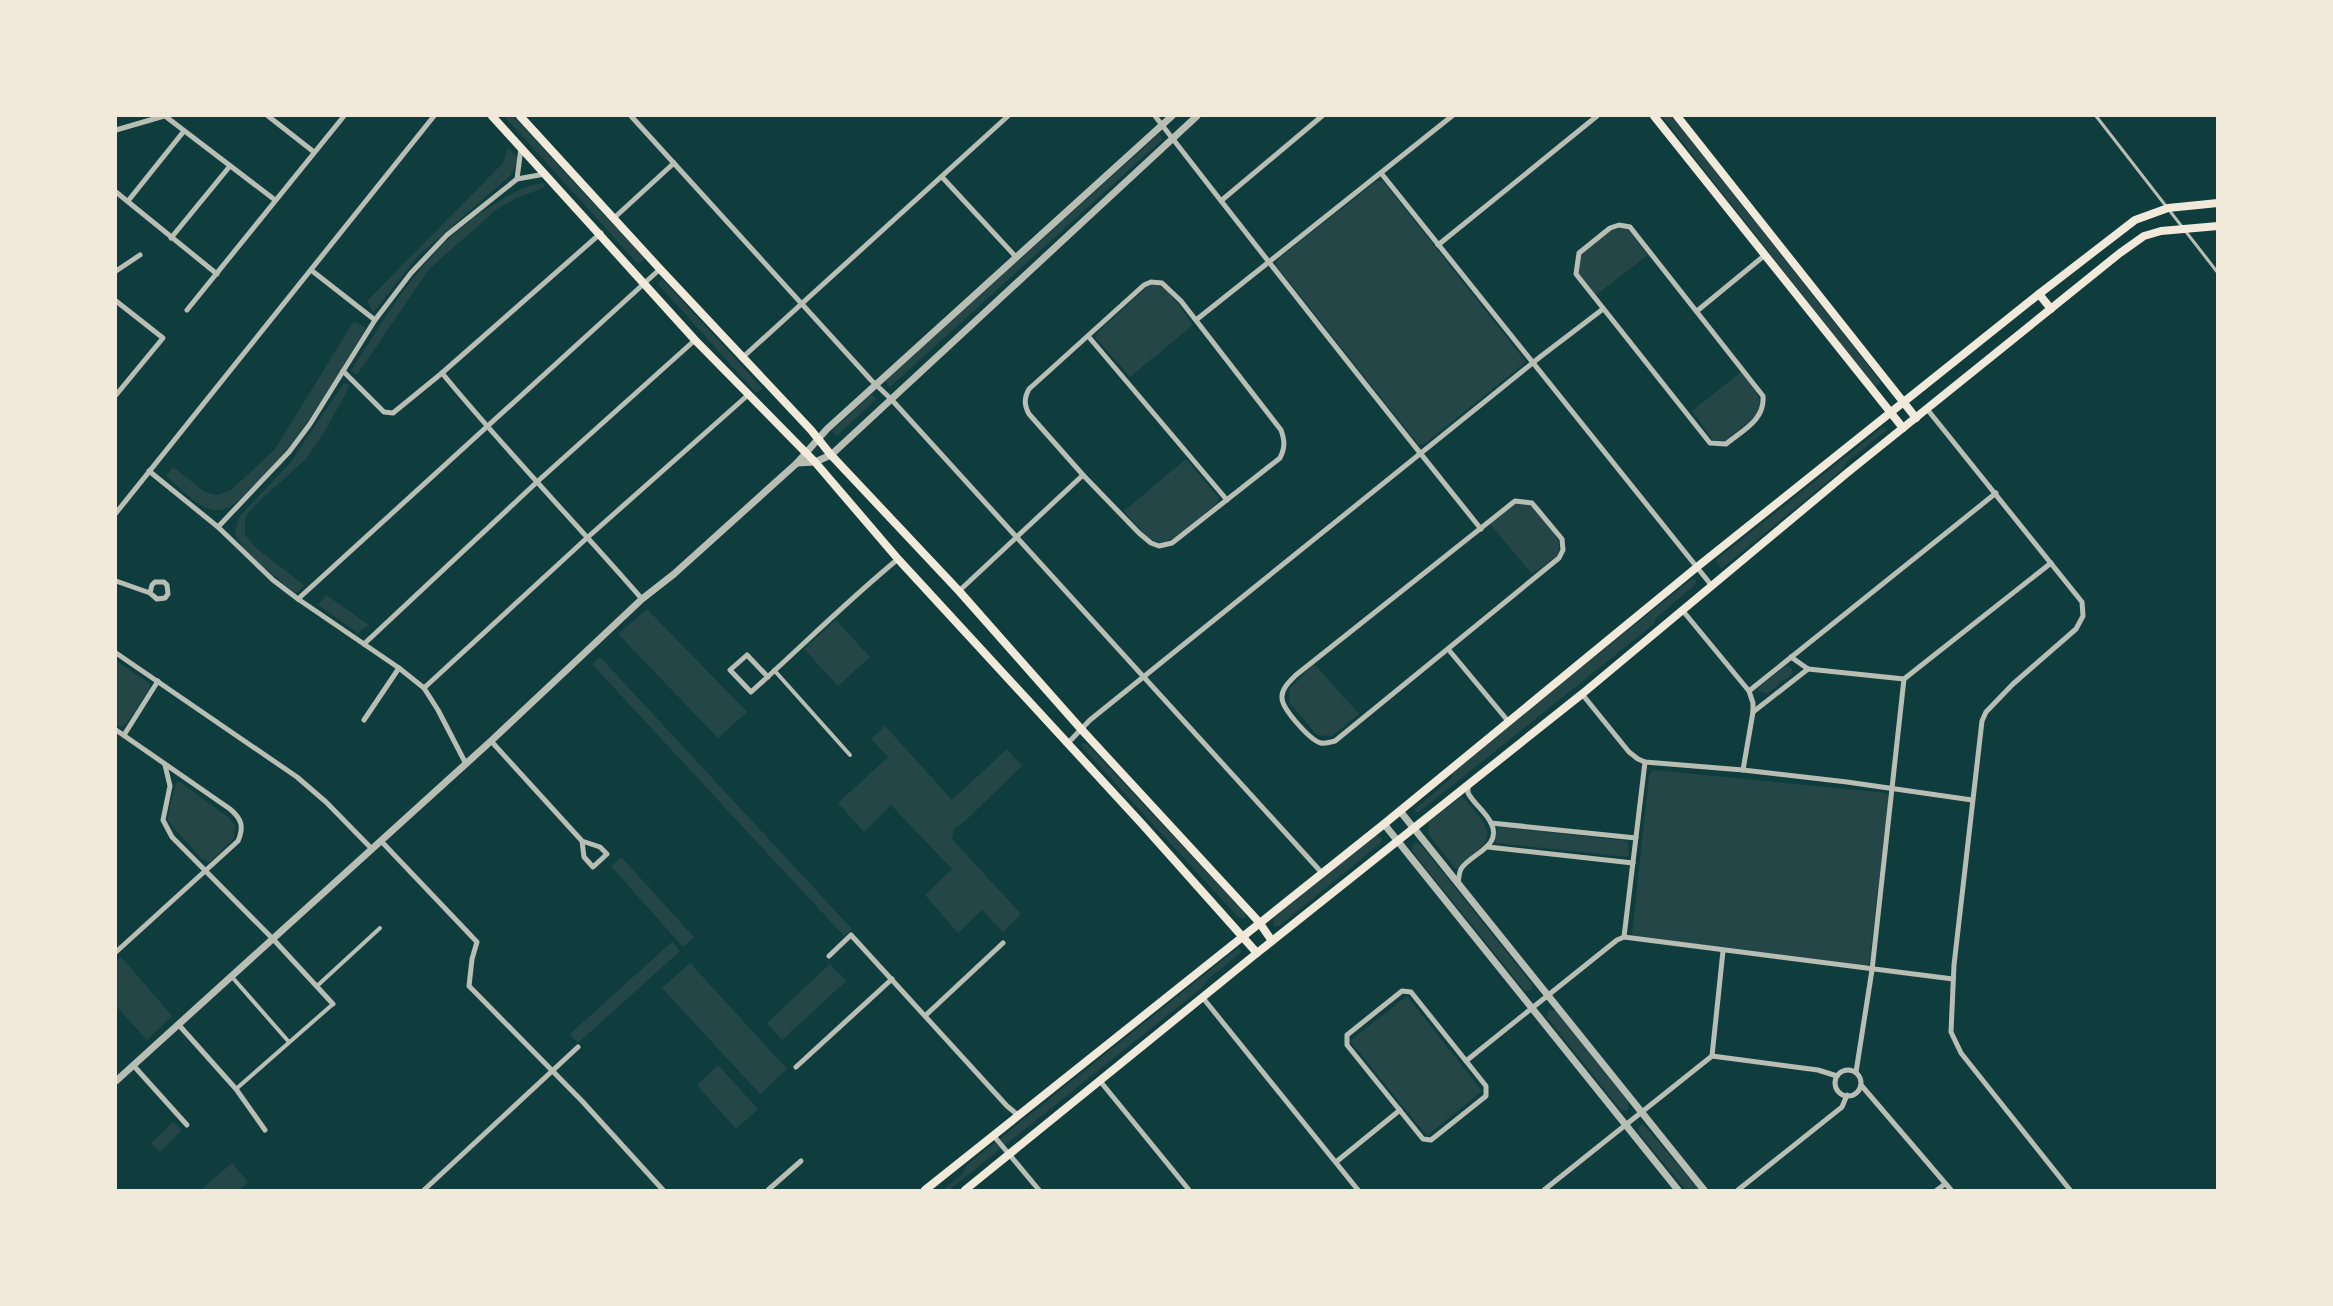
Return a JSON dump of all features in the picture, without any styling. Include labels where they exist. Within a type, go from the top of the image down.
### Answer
[{"type":"main road","points":[[492,116],[547,173],[695,340],[815,462],[898,560],[1068,743],[1257,953]]},
{"type":"main road","points":[[520,116],[959,591],[1081,729],[1259,922],[1272,941]]},
{"type":"main road","points":[[1654,116],[1904,428]]},
{"type":"main road","points":[[1677,116],[1916,418]]},
{"type":"main road","points":[[925,1191],[1384,824],[1890,412],[2135,220],[2168,208],[2217,203]]},
{"type":"main road","points":[[965,1191],[1257,953],[1582,694],[1927,409],[2144,236],[2183,228],[2217,226]]},
{"type":"main road","points":[[2039,294],[2051,309]]},
{"type":"street","points":[[116,130],[164,116],[275,200]]},
{"type":"street","points":[[268,116],[314,152]]},
{"type":"street","points":[[187,310],[344,116]]},
{"type":"street","points":[[116,513],[434,116]]},
{"type":"street","points":[[631,116],[875,385],[891,399],[1017,536],[1322,873]]},
{"type":"street","points":[[742,358],[1008,116]]},
{"type":"street","points":[[1155,116],[1222,200],[1268,263],[1481,529]]},
{"type":"street","points":[[116,1082],[466,764],[642,599],[674,574],[797,463],[818,438],[875,385],[1172,116]]},
{"type":"street","points":[[797,463],[815,462],[831,455],[1197,116]]},
{"type":"street","points":[[1222,200],[1322,116]]},
{"type":"street","points":[[1196,320],[1452,116]]},
{"type":"street","points":[[1438,246],[1597,116]]},
{"type":"street","points":[[128,201],[184,131]]},
{"type":"street","points":[[517,179],[522,153],[520,144]]},
{"type":"street","points":[[614,218],[674,163]]},
{"type":"street","points":[[171,238],[230,166]]},
{"type":"street","points":[[218,527],[289,452],[375,320],[411,273],[440,242],[517,179],[547,173]]},
{"type":"street","points":[[1381,173],[1713,586]]},
{"type":"street","points":[[942,177],[1017,258]]},
{"type":"street","points":[[116,192],[217,274]]},
{"type":"street","points":[[1619,225],[1630,227],[1763,396],[1764,406],[1761,415],[1726,444],[1710,443],[1603,309],[1576,274],[1575,264],[1579,253],[1610,228],[1619,225]]},
{"type":"street","points":[[343,371],[384,412],[393,413],[442,373],[601,233]]},
{"type":"street","points":[[116,271],[140,255]]},
{"type":"street","points":[[1696,312],[1765,255]]},
{"type":"street","points":[[298,599],[660,269]]},
{"type":"street","points":[[311,270],[375,320]]},
{"type":"street","points":[[1151,282],[1162,283],[1196,320],[1281,430],[1284,450],[1280,458],[1173,543],[1159,546],[1151,543],[1083,475],[1029,414],[1025,402],[1029,389],[1088,336],[1144,285],[1151,282]]},
{"type":"street","points":[[116,301],[163,338],[116,395]]},
{"type":"street","points":[[1068,743],[1081,729],[1421,453],[1603,309]]},
{"type":"street","points":[[1088,336],[1227,500]]},
{"type":"street","points":[[364,644],[538,481],[695,340]]},
{"type":"street","points":[[442,373],[487,428],[538,481],[642,599]]},
{"type":"street","points":[[424,688],[588,537],[748,395]]},
{"type":"street","points":[[1927,409],[2082,602],[2083,616],[2076,628],[2013,684],[1986,712],[1980,731],[1953,979],[1951,1032],[1961,1053],[2070,1191]]},
{"type":"street","points":[[149,471],[218,527],[260,569],[298,599],[399,668],[424,688],[466,764]]},
{"type":"street","points":[[959,591],[1083,475]]},
{"type":"street","points":[[1749,691],[1996,493]]},
{"type":"street","points":[[1515,501],[1532,503],[1562,539],[1563,550],[1559,558],[1335,741],[1323,744],[1314,741],[1284,707],[1281,697],[1286,686],[1296,675],[1481,529],[1515,501]]},
{"type":"street","points":[[768,677],[747,655],[730,670],[751,692],[768,677],[774,670],[898,560]]},
{"type":"street","points":[[1791,657],[1808,669],[1904,680],[2051,563]]},
{"type":"street","points":[[116,580],[150,593]]},
{"type":"street","points":[[1683,610],[1749,691],[1753,712],[1743,770]]},
{"type":"street","points":[[1448,649],[1508,722]]},
{"type":"street","points":[[116,653],[297,777],[326,802],[372,849]]},
{"type":"street","points":[[364,720],[399,668]]},
{"type":"street","points":[[1753,712],[1808,669]]},
{"type":"street","points":[[774,670],[850,755]]},
{"type":"street","points":[[1837,1076],[1837,1088],[1847,1095],[1856,1093],[1860,1084],[1860,1078],[1856,1072],[1872,970],[1904,680]]},
{"type":"street","points":[[123,735],[158,681]]},
{"type":"street","points":[[1582,694],[1629,752],[1645,762],[1743,770],[1893,788],[1972,801]]},
{"type":"street","points":[[116,730],[230,809],[241,822],[242,832],[238,841],[116,952]]},
{"type":"street","points":[[491,741],[582,841],[600,847],[607,854],[593,867],[584,857],[582,841]]},
{"type":"street","points":[[1624,937],[1645,762]]},
{"type":"street","points":[[165,765],[170,786],[163,820],[172,837],[273,939],[333,1004],[236,1089]]},
{"type":"street","points":[[1458,883],[1463,867],[1488,847],[1492,840],[1491,823],[1468,793],[1468,784]]},
{"type":"street","points":[[1400,811],[1704,1191]]},
{"type":"street","points":[[1491,823],[1636,838]]},
{"type":"street","points":[[1384,824],[1678,1191]]},
{"type":"street","points":[[381,841],[477,942],[472,959],[469,986],[552,1070],[663,1191]]},
{"type":"street","points":[[1488,847],[1634,863]]},
{"type":"street","points":[[318,986],[380,928]]},
{"type":"street","points":[[829,956],[851,935],[926,1015],[1006,1106],[1018,1116]]},
{"type":"street","points":[[1466,1061],[1617,940],[1624,937],[1953,979]]},
{"type":"street","points":[[926,1015],[1002,943]]},
{"type":"street","points":[[1544,1191],[1712,1056],[1723,951]]},
{"type":"street","points":[[231,976],[289,1042]]},
{"type":"street","points":[[796,1067],[892,979]]},
{"type":"street","points":[[1402,991],[1411,992],[1486,1086],[1486,1096],[1431,1140],[1423,1138],[1400,1110],[1347,1045],[1347,1035],[1402,991]]},
{"type":"street","points":[[1203,998],[1358,1191]]},
{"type":"street","points":[[178,1024],[236,1089],[265,1130]]},
{"type":"street","points":[[424,1191],[578,1047]]},
{"type":"street","points":[[1712,1056],[1818,1070],[1837,1076]]},
{"type":"street","points":[[133,1065],[187,1125]]},
{"type":"street","points":[[1837,1076],[1844,1071],[1856,1072]]},
{"type":"street","points":[[1100,1081],[1189,1191]]},
{"type":"street","points":[[1860,1084],[1951,1191]]},
{"type":"street","points":[[1738,1191],[1842,1107],[1847,1095]]},
{"type":"street","points":[[1336,1162],[1400,1110]]},
{"type":"street","points":[[993,1135],[1039,1191]]},
{"type":"street","points":[[768,1191],[801,1161]]},
{"type":"street","points":[[1937,1191],[1945,1184]]},
{"type":"lane","points":[[2096,116],[2217,273]]},
{"type":"shaded area","points":[[504,116],[513,116],[644,258],[643,262],[637,263]]},
{"type":"shaded area","points":[[1662,116],[1672,116],[1881,382],[1875,387]]},
{"type":"shaded area","points":[[1159,134],[1163,139],[890,387],[885,381]]},
{"type":"shaded area","points":[[508,148],[519,159],[511,175],[418,256],[373,313],[367,301],[503,163]]},
{"type":"shaded area","points":[[1377,181],[1383,181],[1526,362],[1423,445],[1418,444],[1276,265],[1277,260]]},
{"type":"shaded area","points":[[545,183],[544,188],[518,197],[496,210],[429,269],[357,375],[351,371],[398,299],[432,255],[474,218],[509,195],[526,187]]},
{"type":"shaded area","points":[[1620,228],[1628,230],[1648,255],[1596,295],[1578,273],[1582,252],[1611,230]]},
{"type":"shaded area","points":[[662,279],[763,389],[756,393],[658,284]]},
{"type":"shaded area","points":[[1154,284],[1171,295],[1193,325],[1130,377],[1096,338],[1097,333],[1148,286]]},
{"type":"shaded area","points":[[354,321],[366,328],[328,391],[285,451],[237,502],[224,509],[212,510],[191,498],[166,476],[173,467],[205,492],[217,495],[231,490],[275,449]]},
{"type":"shaded area","points":[[1741,372],[1758,396],[1759,413],[1725,441],[1713,440],[1692,411]]},
{"type":"shaded area","points":[[344,383],[350,385],[328,426],[306,459],[257,503],[245,518],[245,535],[256,548],[304,585],[296,594],[246,552],[235,534],[239,517],[290,463]]},
{"type":"shaded area","points":[[872,394],[876,399],[837,436],[832,431]]},
{"type":"shaded area","points":[[1883,427],[1887,430],[1847,462],[1842,470],[1721,569],[1716,560]]},
{"type":"shaded area","points":[[1186,459],[1218,497],[1218,502],[1179,535],[1162,542],[1155,541],[1142,531],[1124,511]]},
{"type":"shaded area","points":[[1517,503],[1532,505],[1548,522],[1559,542],[1557,556],[1532,574],[1490,524]]},
{"type":"shaded area","points":[[1692,579],[1696,580],[1696,584],[1656,618],[1654,624],[1419,812],[1415,812],[1415,809],[1451,778],[1454,770]]},
{"type":"shaded area","points":[[326,595],[369,625],[358,633],[318,605]]},
{"type":"shaded area","points":[[647,609],[747,712],[718,738],[618,634]]},
{"type":"shaded area","points":[[836,620],[870,657],[838,686],[804,649]]},
{"type":"shaded area","points":[[600,657],[852,929],[844,936],[592,664]]},
{"type":"shaded area","points":[[116,661],[149,683],[150,688],[122,727],[116,725]]},
{"type":"shaded area","points":[[1314,664],[1359,714],[1332,736],[1317,735],[1289,702],[1290,688]]},
{"type":"shaded area","points":[[1788,666],[1792,669],[1792,674],[1766,694],[1759,691],[1758,688]]},
{"type":"shaded area","points":[[885,726],[952,800],[1007,749],[1022,766],[954,829],[952,839],[1021,914],[1003,932],[982,910],[958,933],[925,895],[952,869],[891,805],[864,832],[838,803],[888,757],[871,739]]},
{"type":"shaded area","points":[[1082,743],[1086,743],[1245,913],[1246,918],[1239,918],[1082,747]]},
{"type":"shaded area","points":[[1654,770],[1887,793],[1889,798],[1869,963],[1865,966],[1632,936],[1649,775]]},
{"type":"shaded area","points":[[177,782],[228,817],[235,825],[234,838],[210,862],[202,859],[168,821]]},
{"type":"shaded area","points":[[1462,796],[1482,820],[1488,835],[1479,849],[1456,869],[1428,834],[1429,822]]},
{"type":"shaded area","points":[[1497,828],[1628,841],[1629,854],[1627,857],[1497,843],[1495,841]]},
{"type":"shaded area","points":[[1376,835],[1382,838],[1381,843],[1279,926],[1274,926],[1273,918]]},
{"type":"shaded area","points":[[1417,843],[1532,984],[1532,990],[1525,991],[1412,851],[1413,844]]},
{"type":"shaded area","points":[[621,857],[694,937],[683,947],[611,866]]},
{"type":"shaded area","points":[[672,942],[680,951],[578,1043],[570,1034]]},
{"type":"shaded area","points":[[1239,947],[1242,952],[1208,979],[1203,987],[949,1190],[942,1190],[962,1175],[967,1165]]},
{"type":"shaded area","points":[[121,957],[172,1016],[147,1040],[116,1006],[116,963]]},
{"type":"shaded area","points":[[690,963],[787,1069],[760,1094],[662,988]]},
{"type":"shaded area","points":[[830,964],[846,981],[782,1040],[767,1023]]},
{"type":"shaded area","points":[[1407,996],[1482,1091],[1427,1136],[1350,1041]]},
{"type":"shaded area","points":[[1549,1009],[1556,1011],[1628,1102],[1626,1111],[1620,1109],[1547,1017]]},
{"type":"shaded area","points":[[718,1065],[758,1109],[736,1129],[697,1085]]},
{"type":"shaded area","points":[[173,1122],[182,1130],[160,1152],[151,1143]]},
{"type":"shaded area","points":[[1642,1124],[1699,1190],[1686,1190],[1638,1132]]},
{"type":"shaded area","points":[[232,1163],[248,1182],[239,1190],[201,1190]]}]
